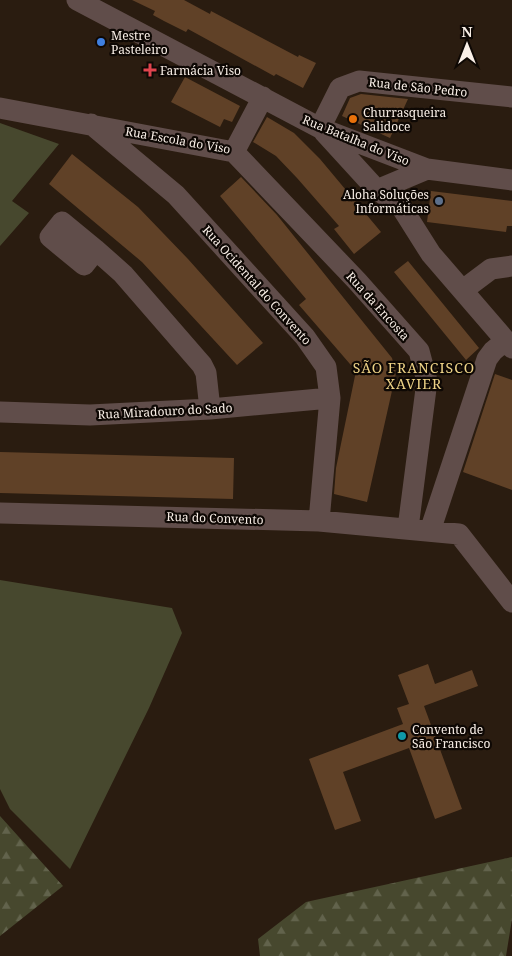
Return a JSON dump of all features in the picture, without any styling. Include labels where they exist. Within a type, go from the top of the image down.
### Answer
[{"type":"street","name":"Rua Batalha do Viso","points":[[84,2],[320,128],[427,169],[512,180]]},
{"type":"street","name":"Rua de São Pedro","points":[[320,128],[340,88],[359,81],[512,97]]},
{"type":"street","name":"Rua Escola do Viso","points":[[0,108],[234,152],[263,97]]},
{"type":"street","name":"Rua Ocidental do Convento","points":[[91,124],[176,195],[304,337],[326,367],[330,398],[319,521]]},
{"type":"street","points":[[320,128],[377,190],[386,212],[431,254],[509,344],[493,351],[487,359],[430,531]]},
{"type":"street","name":"Rua da Encosta","points":[[234,152],[357,282],[419,351],[427,381],[408,528]]},
{"type":"street","points":[[377,190],[379,173],[400,158]]},
{"type":"street","points":[[377,190],[427,169]]},
{"type":"street","points":[[96,250],[123,274],[202,365],[206,373],[210,409]]},
{"type":"street","points":[[463,290],[491,269],[512,266]]},
{"type":"street","name":"Rua Miradouro do Sado","points":[[0,412],[90,415],[210,409],[330,398]]},
{"type":"street","name":"Rua do Convento","points":[[0,513],[319,521],[459,534],[512,602]]},
{"type":"green space","points":[[0,123],[59,144],[12,201],[29,213],[0,246]]},
{"type":"green space","points":[[0,580],[172,608],[182,633],[149,708],[70,869],[10,809],[0,789]]},
{"type":"green space","points":[[0,816],[63,886],[0,936]]},
{"type":"green space","points":[[512,857],[512,919],[506,956],[260,956],[258,939],[306,902]]},
{"type":"building","points":[[132,0],[184,0],[210,14],[211,11],[298,57],[299,55],[316,63],[303,88],[276,74],[274,76],[188,29],[186,32],[164,21],[153,15],[155,11]]},
{"type":"building","points":[[185,77],[240,106],[232,122],[224,119],[220,127],[171,102]]},
{"type":"building","points":[[361,94],[408,99],[390,138],[342,116],[350,98]]},
{"type":"building","points":[[267,117],[294,133],[320,159],[381,232],[354,254],[334,229],[339,226],[297,178],[276,156],[253,142]]},
{"type":"building","points":[[72,154],[138,207],[188,259],[263,343],[237,365],[142,262],[49,184]]},
{"type":"building","points":[[241,177],[277,215],[392,358],[396,373],[367,502],[334,494],[336,468],[356,371],[299,305],[306,299],[220,196]]},
{"type":"building","points":[[431,191],[512,201],[512,226],[507,226],[506,232],[427,222]]},
{"type":"building","points":[[408,261],[479,348],[466,360],[394,272]]},
{"type":"building","points":[[495,374],[512,380],[512,490],[463,472]]},
{"type":"building","points":[[0,452],[234,458],[233,499],[0,493]]},
{"type":"building","name":"Convento de São Francisco","points":[[428,664],[435,684],[472,670],[478,686],[424,706],[462,809],[435,819],[409,748],[343,772],[361,821],[335,830],[309,759],[403,724],[397,708],[409,704],[398,675]]},
{"type":"place","name":"Mestre Pasteleiro","points":[[101,42]]},
{"type":"place","name":"Farmácia Viso","points":[[150,70]]},
{"type":"place","name":"Churrasqueira Salidoce","points":[[353,119]]},
{"type":"place","name":"Aloha Soluções Informáticas","points":[[439,201]]},
{"type":"place","name":"Convento de São Francisco","points":[[402,736]]},
{"type":"district","name":"SÃO FRANCISCO XAVIER","points":[[414,376]]}]
